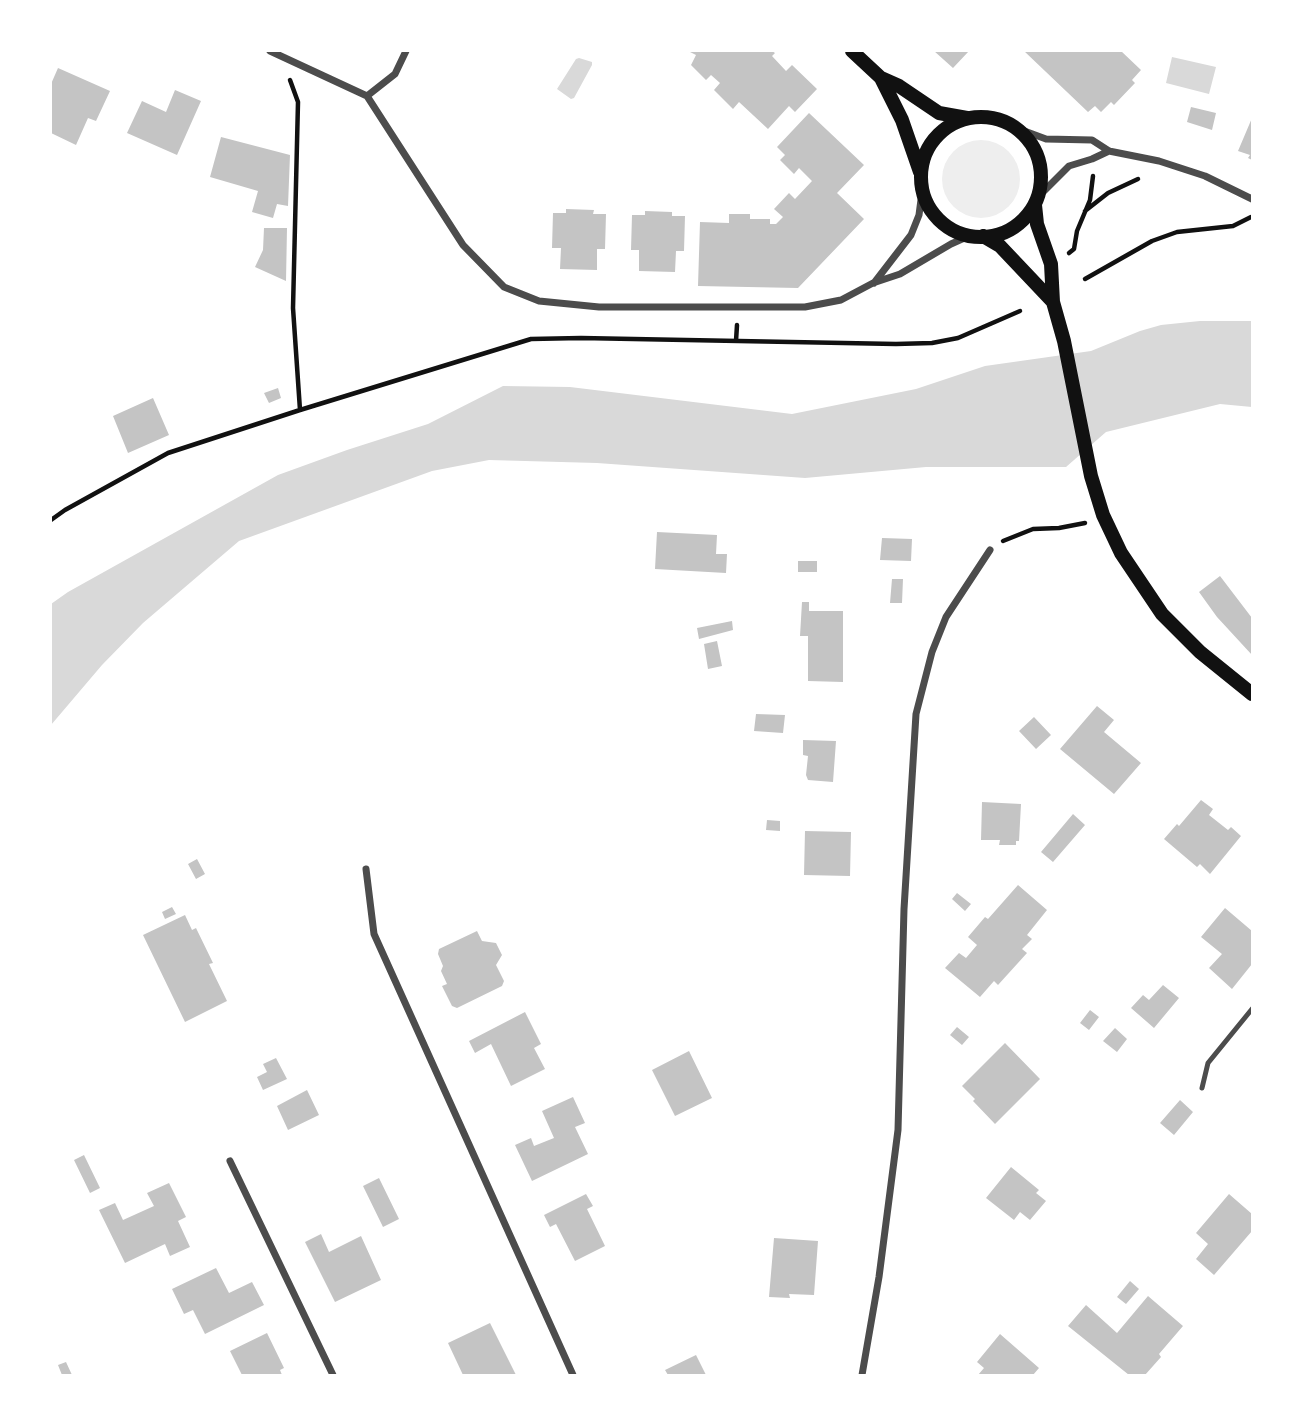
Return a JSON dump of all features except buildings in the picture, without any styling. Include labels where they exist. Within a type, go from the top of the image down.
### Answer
[{"type":"main road","points":[[852,51],[881,78],[899,86],[939,113],[967,118],[989,116],[1005,121],[1019,129],[1032,143],[1039,159],[1042,178],[1037,200],[1037,224],[1051,264],[1053,302],[1101,510],[1121,553],[1162,614],[1200,652],[1252,694]]},
{"type":"main road","points":[[881,78],[902,120],[921,173]]},
{"type":"main road","points":[[967,118],[940,133],[923,158],[922,192],[929,208],[940,221],[954,231],[977,236],[1000,246],[1053,302]]},
{"type":"main road","points":[[977,236],[1008,230],[1018,224],[1037,200]]},
{"type":"street","points":[[270,51],[282,53],[367,96],[463,245],[504,287],[539,301],[598,307],[805,307],[841,300],[873,283],[901,274],[951,244],[977,236]]},
{"type":"street","points":[[367,96],[395,74],[406,51]]},
{"type":"street","points":[[1019,129],[1046,138],[1092,140],[1109,151],[1159,160],[1205,176],[1252,198]]},
{"type":"street","points":[[1037,200],[1069,166],[1109,151]]},
{"type":"street","points":[[873,283],[911,235],[919,215],[922,192]]},
{"type":"street","points":[[862,1375],[879,1277],[898,1130],[905,895],[916,714],[932,652],[946,617],[990,550]]},
{"type":"street","points":[[366,869],[374,934],[573,1375]]},
{"type":"street","points":[[230,1161],[333,1375]]},
{"type":"lane","points":[[1202,1088],[1208,1063],[1252,1009]]},
{"type":"path","points":[[282,53],[298,102],[293,308],[300,410]]},
{"type":"path","points":[[1063,257],[1074,249],[1077,231],[1090,200],[1094,173]]},
{"type":"path","points":[[1084,212],[1108,193],[1138,179]]},
{"type":"path","points":[[1085,279],[1152,241],[1177,232],[1233,226],[1252,216]]},
{"type":"path","points":[[51,520],[168,453],[531,340],[581,338],[932,343],[958,338],[1020,311]]},
{"type":"path","points":[[990,550],[1009,537],[1033,529],[1077,526],[1101,510]]},
{"type":"shaded area","points":[[1172,57],[1216,67],[1209,94],[1166,83]]},
{"type":"shaded area","points":[[579,58],[592,62],[592,65],[571,99],[557,89]]},
{"type":"shaded area","points":[[981,140],[996,143],[1009,151],[1017,164],[1020,179],[1017,194],[1009,207],[996,215],[981,218],[966,215],[953,207],[945,194],[942,179],[945,164],[953,151],[966,143]]},
{"type":"shaded area","points":[[1200,321],[1252,321],[1252,407],[1220,404],[1106,432],[1066,467],[926,467],[805,478],[597,463],[489,460],[432,471],[239,541],[143,623],[102,665],[51,725],[51,604],[278,475],[428,424],[503,386],[570,387],[792,414],[916,389],[985,366],[1091,351],[1161,325]]}]
